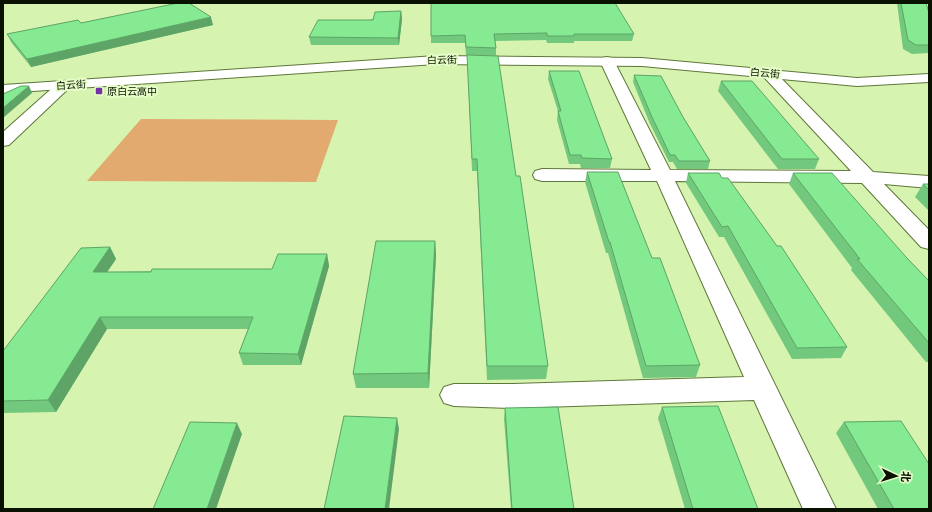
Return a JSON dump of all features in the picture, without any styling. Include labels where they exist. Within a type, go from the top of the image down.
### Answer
[{"type":"street","name":"白云街","points":[[3,89],[436,60],[642,62],[858,82],[929,78]]},
{"type":"street","points":[[607,61],[663,175],[820,509]]},
{"type":"street","points":[[768,74],[929,242]]},
{"type":"street","points":[[3,141],[64,85]]},
{"type":"street","points":[[542,175],[867,177],[929,182]]},
{"type":"street","points":[[454,395],[513,396],[763,388]]},
{"type":"shaded area","points":[[141,119],[338,120],[316,182],[87,181]]},
{"type":"building","points":[[178,3],[189,3],[211,17],[27,59],[7,34],[78,20],[81,23]]},
{"type":"building","points":[[431,3],[615,3],[634,34],[574,34],[574,36],[547,36],[547,33],[494,34],[496,48],[466,47],[465,35],[431,36]]},
{"type":"building","points":[[901,3],[926,3],[929,13],[929,45],[916,45],[908,40]]},
{"type":"building","points":[[401,11],[398,38],[309,37],[318,20],[373,20],[375,12]]},
{"type":"building","points":[[467,55],[498,56],[516,176],[520,176],[548,366],[487,366],[477,159],[472,159]]},
{"type":"building","points":[[549,71],[579,71],[612,159],[582,158],[581,155],[570,155],[558,111],[561,111]]},
{"type":"building","points":[[634,75],[661,76],[683,117],[710,161],[679,161],[675,155],[670,155]]},
{"type":"building","points":[[721,81],[752,81],[819,159],[782,159]]},
{"type":"building","points":[[21,86],[29,86],[3,108],[3,94]]},
{"type":"building","points":[[587,172],[618,172],[652,258],[660,258],[700,365],[646,366],[610,242]]},
{"type":"building","points":[[688,173],[719,173],[722,178],[728,178],[777,246],[781,246],[847,347],[797,348],[728,226],[722,227]]},
{"type":"building","points":[[793,173],[832,173],[929,281],[929,343],[857,259],[860,259]]},
{"type":"building","points":[[923,184],[929,184],[929,190]]},
{"type":"building","points":[[376,241],[435,241],[428,373],[353,374]]},
{"type":"building","points":[[110,247],[93,272],[151,272],[152,269],[272,269],[278,254],[327,254],[298,354],[239,353],[253,317],[100,317],[48,400],[3,401],[3,351],[81,248]]},
{"type":"building","points":[[718,406],[758,509],[693,509],[662,407]]},
{"type":"building","points":[[558,407],[574,509],[512,509],[505,408]]},
{"type":"building","points":[[344,416],[397,418],[385,509],[324,509]]},
{"type":"building","points":[[901,421],[929,464],[929,509],[894,509],[844,422]]},
{"type":"building","points":[[190,422],[237,423],[207,509],[153,509]]},
{"type":"place","name":"原白云高中","points":[[99,91]]}]
